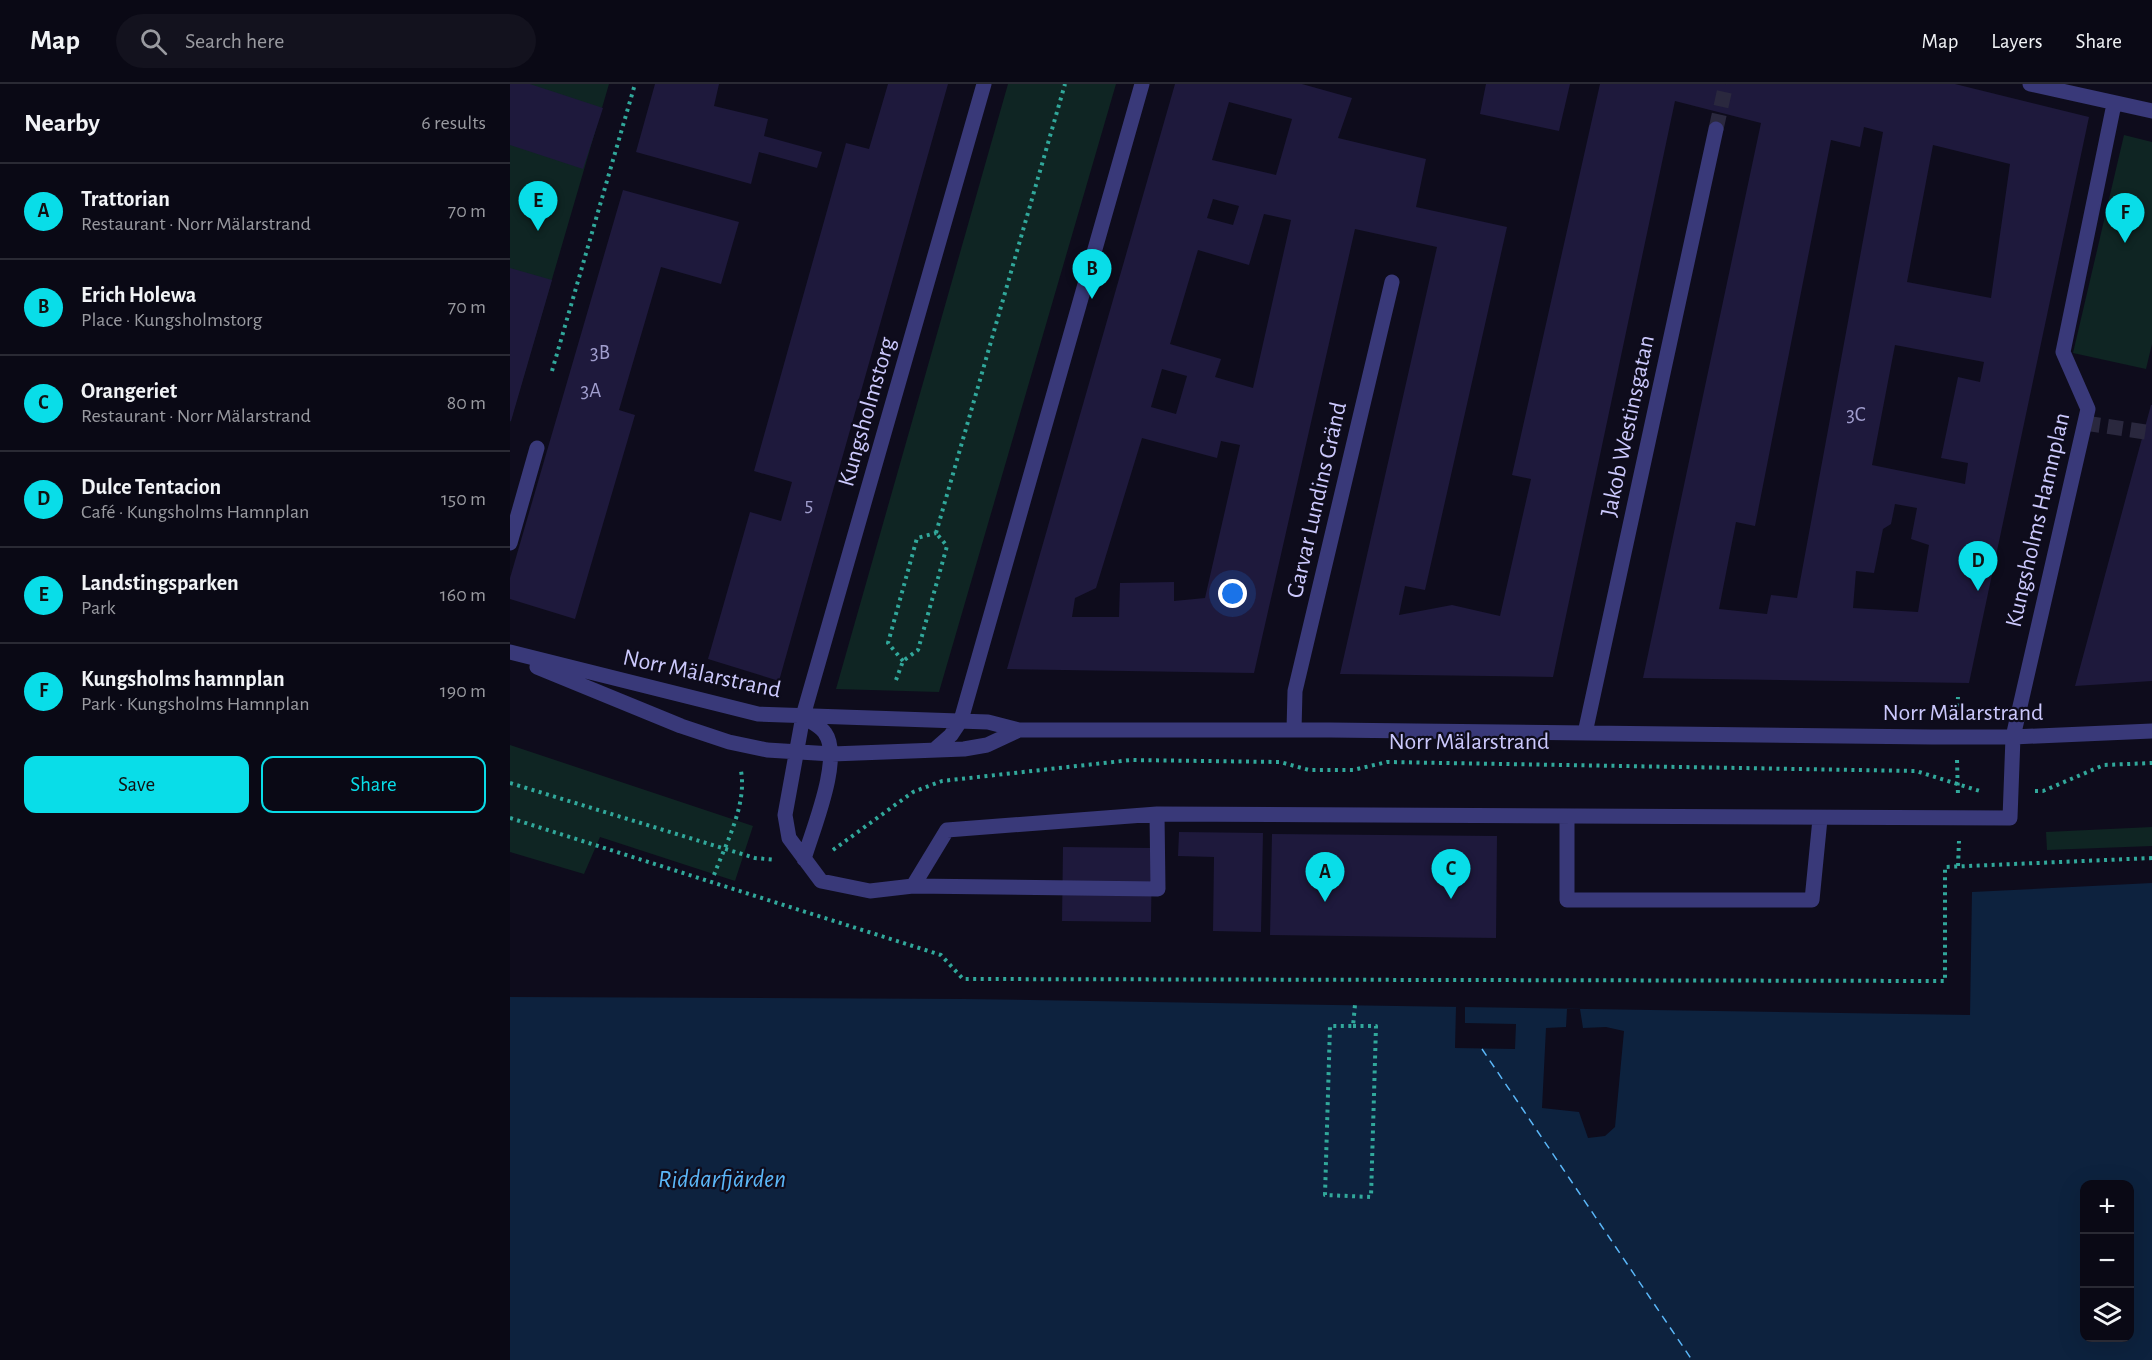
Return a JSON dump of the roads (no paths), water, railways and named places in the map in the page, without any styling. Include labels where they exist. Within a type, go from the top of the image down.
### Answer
[{"type":"street","name":"Kungsholmstorg","points":[[804,859],[789,838],[785,815],[803,716],[984,84]]},
{"type":"street","points":[[934,750],[951,735],[961,720],[1142,84]]},
{"type":"street","points":[[2030,84],[2152,111]]},
{"type":"street","name":"Kungsholms Hamnplan","points":[[1820,819],[2010,818],[2013,737],[2088,409],[2063,352],[2114,104]]},
{"type":"street","name":"Jakob Westinsgatan","points":[[1585,733],[1716,129]]},
{"type":"street","name":"Garvar Lundins Gränd","points":[[1294,730],[1295,691],[1392,282]]},
{"type":"street","points":[[510,543],[537,447]]},
{"type":"street","name":"Norr Mälarstrand","points":[[510,654],[748,711],[803,716],[961,720],[988,722],[1019,730],[1294,730],[1956,737],[2152,731]]},
{"type":"street","name":"Norr Mälarstrand","points":[[510,654],[729,742],[795,752],[832,754],[964,749],[987,744],[1019,730]]},
{"type":"street","points":[[803,716],[825,733],[832,754],[826,787],[804,859],[821,881],[870,891],[913,886],[1158,890],[1157,814]]},
{"type":"street","points":[[913,886],[947,830],[1157,814],[1567,816],[1820,819],[1812,900],[1567,900],[1567,816]]},
{"type":"water","name":"Riddarfjärden","points":[[2152,883],[2152,1360],[510,1360],[510,997],[963,999],[1970,1015],[1972,892]]},
{"type":"tunnel","points":[[1716,129],[1726,84]]},
{"type":"tunnel","points":[[2085,423],[2152,433]]},
{"type":"place","name":"Landstingsparken","points":[[538,231]]},
{"type":"place","name":"Kungsholms hamnplan","points":[[2125,243]]},
{"type":"place","name":"Erich Holewa","points":[[1092,299]]},
{"type":"place","name":"Dulce Tentacion","points":[[1978,591]]},
{"type":"place","name":"Orangeriet","points":[[1451,899]]},
{"type":"place","name":"Trattorian","points":[[1325,902]]}]
